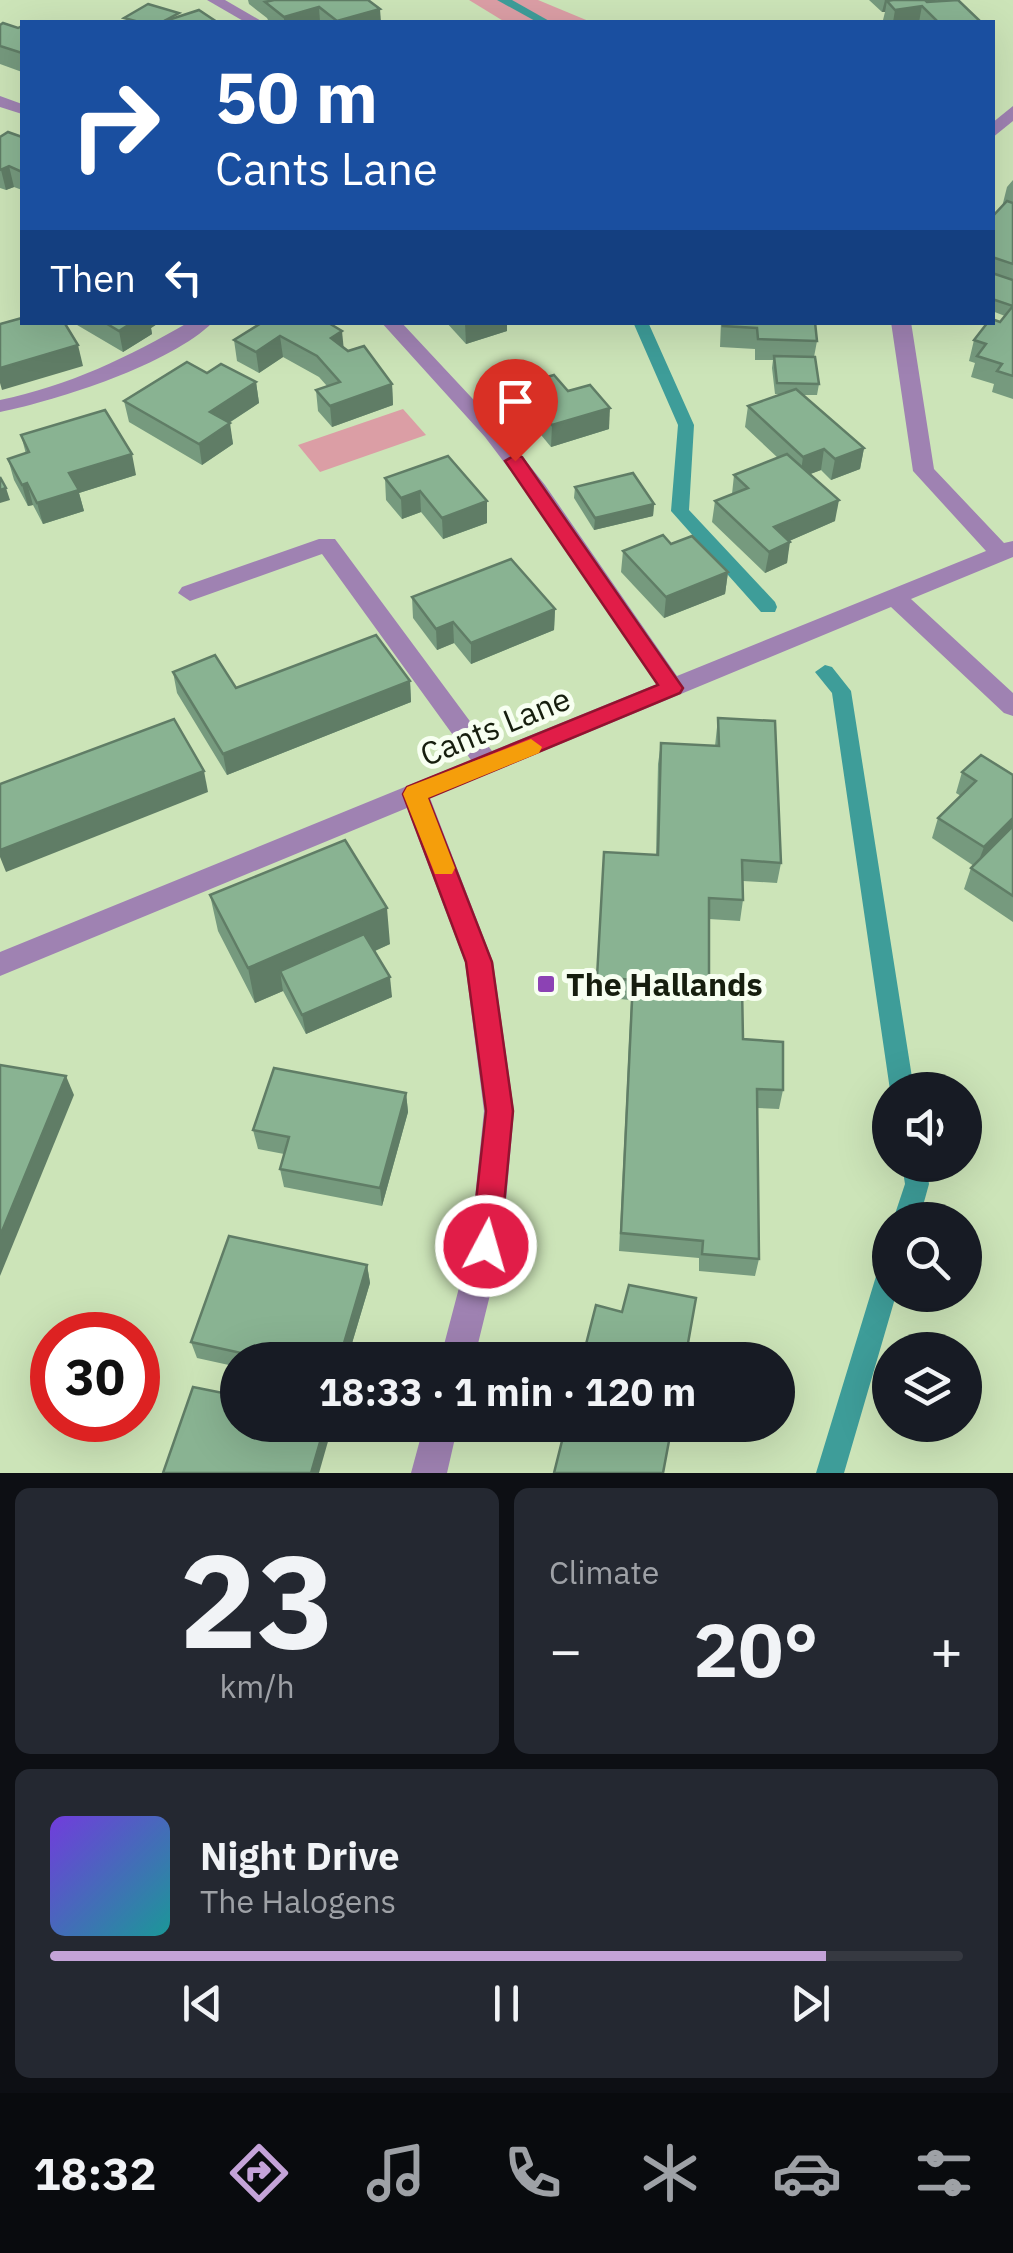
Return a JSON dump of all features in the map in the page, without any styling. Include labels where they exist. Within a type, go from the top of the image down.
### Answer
[{"type":"street","points":[[214,0],[251,20]]},
{"type":"street","points":[[995,130],[1013,111]]},
{"type":"street","points":[[0,406],[39,400],[108,376],[199,325]]},
{"type":"street","points":[[393,325],[435,367],[515,461],[672,688]]},
{"type":"street","points":[[901,325],[924,470],[1007,550]]},
{"type":"street","points":[[190,593],[327,544],[488,764]]},
{"type":"street","name":"Cants Lane","points":[[0,964],[1007,550]]},
{"type":"street","points":[[895,596],[1013,707]]},
{"type":"street","points":[[415,794],[479,962],[499,1111],[486,1246],[462,1342]]},
{"type":"street","points":[[428,1473],[436,1442]]},
{"type":"shaded area","points":[[469,0],[538,0],[586,20],[502,20]]},
{"type":"shaded area","points":[[403,409],[426,435],[320,472],[298,445]]},
{"type":"building","points":[[368,0],[380,9],[341,20],[319,7],[284,17],[265,2]]},
{"type":"building","points":[[958,0],[979,20],[936,20],[922,6],[895,10],[887,1]]},
{"type":"building","points":[[148,4],[179,13],[166,20],[124,18]]},
{"type":"building","points":[[199,10],[214,20],[168,20]]},
{"type":"building","points":[[0,25],[20,27],[20,52],[0,46]]},
{"type":"building","points":[[8,132],[20,136],[20,171],[9,166],[0,170],[0,137]]},
{"type":"building","points":[[1007,201],[1013,203],[1013,264],[995,258],[995,214]]},
{"type":"building","points":[[995,274],[1013,280],[1013,306],[995,300]]},
{"type":"building","points":[[1012,307],[1013,376],[997,371],[1002,364],[977,356],[986,344],[974,340],[986,325],[1000,322]]},
{"type":"building","points":[[20,319],[20,325],[66,325],[78,345],[0,368],[0,324]]},
{"type":"building","points":[[258,325],[332,325],[342,331],[331,338],[348,351],[364,346],[392,384],[330,406],[316,390],[340,382],[317,356],[280,336],[256,352],[234,340]]},
{"type":"building","points":[[815,325],[817,341],[758,339],[757,328],[723,326]]},
{"type":"building","points":[[774,356],[815,357],[819,384],[777,383]]},
{"type":"building","points":[[187,362],[207,373],[221,364],[256,382],[210,412],[230,423],[199,444],[124,401]]},
{"type":"building","points":[[554,375],[568,391],[590,385],[610,408],[552,425],[519,385]]},
{"type":"building","points":[[796,389],[864,448],[835,459],[824,449],[803,457],[748,406]]},
{"type":"building","points":[[105,410],[132,454],[69,473],[79,490],[37,503],[8,459],[29,452],[21,435]]},
{"type":"building","points":[[787,454],[839,500],[774,527],[790,542],[769,552],[715,501],[748,488],[734,475]]},
{"type":"building","points":[[448,456],[487,501],[442,518],[420,491],[401,498],[385,478]]},
{"type":"building","points":[[633,473],[654,504],[595,518],[575,487]]},
{"type":"building","points":[[663,535],[671,544],[692,536],[728,572],[666,597],[623,551]]},
{"type":"building","points":[[511,559],[555,609],[471,643],[453,622],[436,629],[412,597]]},
{"type":"building","points":[[376,635],[410,681],[223,754],[173,672],[215,655],[236,688]]},
{"type":"building","points":[[718,718],[775,721],[781,863],[742,860],[743,900],[709,898],[709,985],[742,987],[743,1039],[783,1042],[783,1090],[757,1089],[759,1259],[702,1254],[703,1241],[621,1233],[633,980],[597,977],[604,852],[658,855],[661,743],[719,746]]},
{"type":"building","points":[[174,719],[204,771],[0,850],[0,784]]},
{"type":"building","points":[[981,755],[1013,775],[1013,818],[984,847],[938,818],[976,781],[962,772]]},
{"type":"building","points":[[1013,826],[1013,896],[971,868]]},
{"type":"building","points":[[345,840],[387,908],[248,968],[210,895]]},
{"type":"building","points":[[364,934],[390,977],[302,1015],[280,971]]},
{"type":"building","points":[[0,1065],[66,1076],[0,1236]]},
{"type":"building","points":[[274,1068],[406,1093],[380,1188],[280,1169],[289,1137],[253,1130]]},
{"type":"building","points":[[229,1236],[367,1265],[344,1342],[220,1342],[220,1348],[191,1342]]},
{"type":"building","points":[[629,1285],[696,1298],[688,1342],[587,1342],[596,1305],[622,1312]]},
{"type":"building","points":[[193,1387],[220,1392],[220,1442],[320,1442],[311,1473],[163,1473]]},
{"type":"building","points":[[562,1442],[669,1442],[663,1473],[554,1473]]},
{"type":"waterway","points":[[503,0],[541,20]]},
{"type":"waterway","points":[[641,325],[686,425],[680,511],[768,607]]},
{"type":"waterway","points":[[825,672],[841,691],[899,1072]]},
{"type":"waterway","points":[[912,1202],[917,1182]]},
{"type":"waterway","points":[[830,1473],[878,1312]]},
{"type":"slow traffic","points":[[443,868],[415,794],[531,747]]},
{"type":"place","name":"The Hallands","points":[[546,984]]},
{"type":"route","points":[[486,1246],[499,1111],[479,962],[415,794],[672,688],[515,461]]}]
